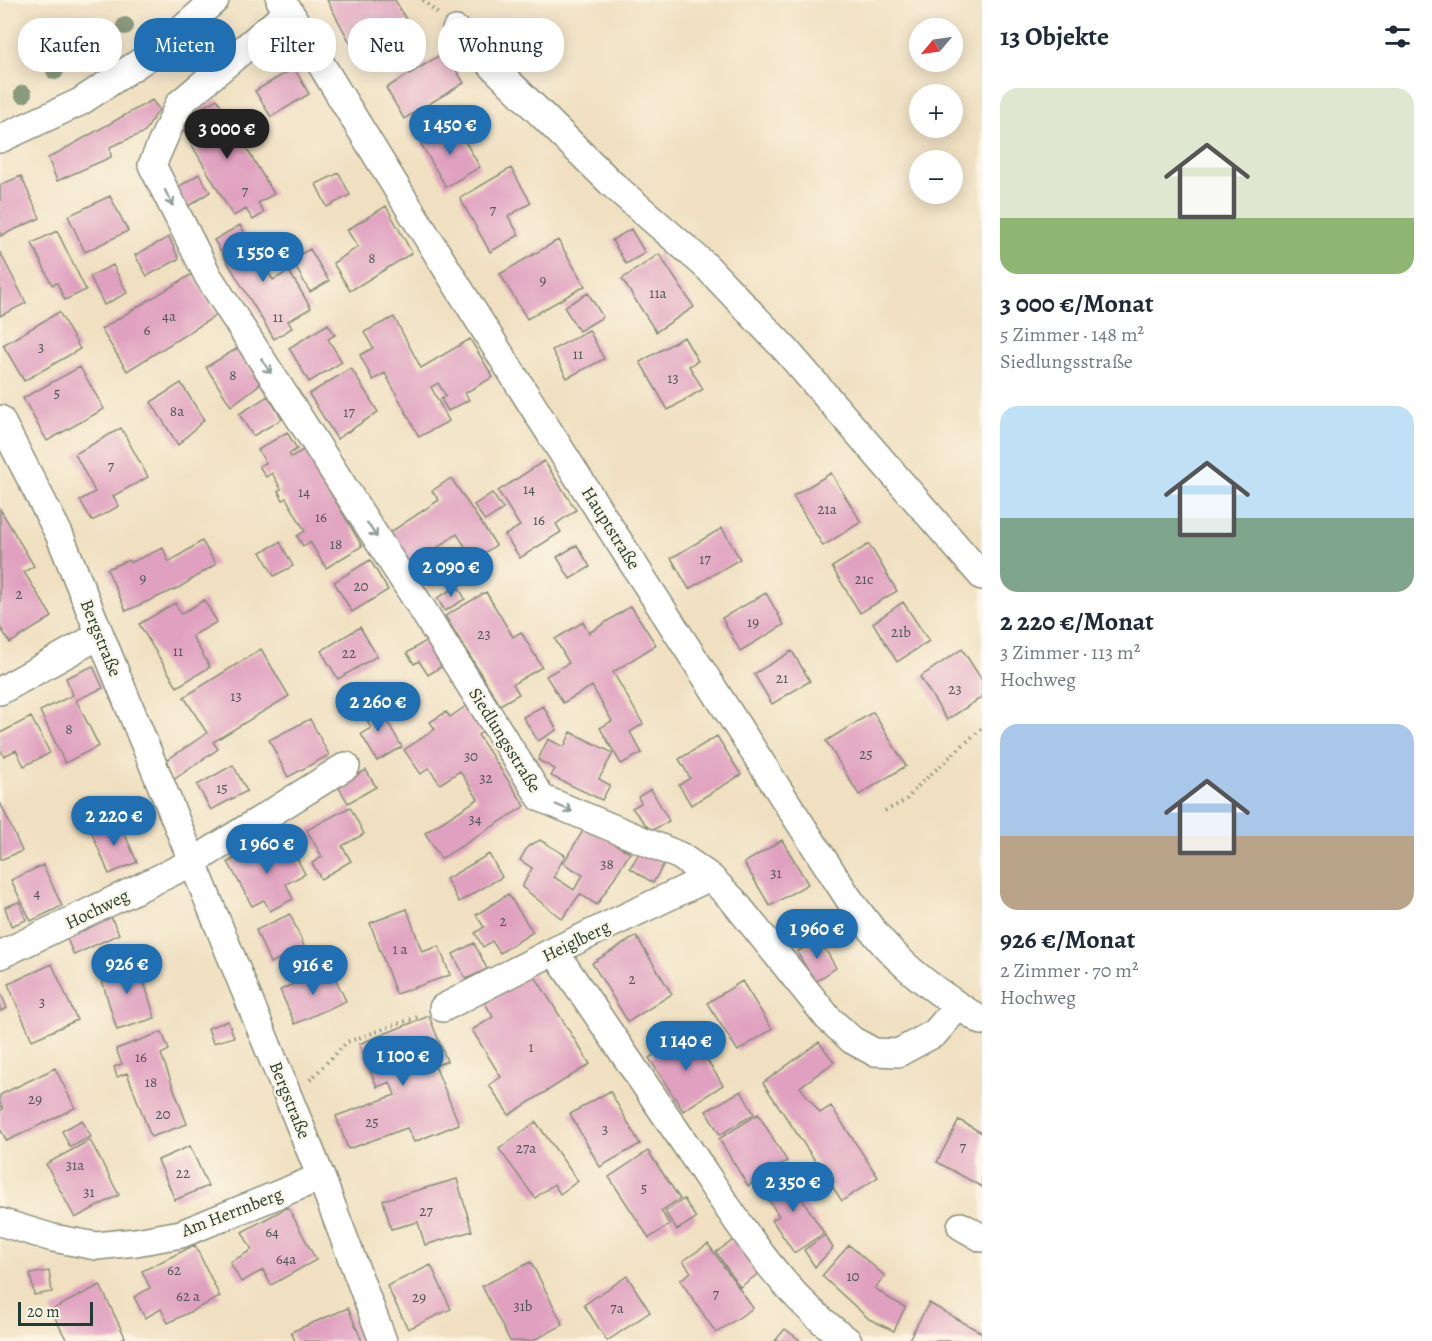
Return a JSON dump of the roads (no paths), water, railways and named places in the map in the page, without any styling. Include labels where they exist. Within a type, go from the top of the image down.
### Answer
[{"type":"street","points":[[3,138],[80,102],[160,49],[215,0]]},
{"type":"street","name":"Siedlungsstraße","points":[[284,5],[179,104],[152,165],[208,276],[413,594],[541,798],[680,856],[710,877],[733,900],[828,1018],[852,1040],[874,1052],[898,1053],[935,1033],[958,1006]]},
{"type":"street","name":"Hauptstraße","points":[[284,5],[622,546],[849,899],[875,934],[903,964],[958,1006],[982,1021]]},
{"type":"street","points":[[499,72],[612,184],[707,267],[786,350],[982,576]]},
{"type":"street","name":"Bergstraße","points":[[0,420],[59,534],[321,1177],[383,1341]]},
{"type":"street","points":[[0,691],[100,635]]},
{"type":"street","points":[[193,862],[346,766]]},
{"type":"street","name":"Hochweg","points":[[0,955],[193,862]]},
{"type":"street","name":"Heiglberg","points":[[443,1008],[554,951],[710,877]]},
{"type":"street","points":[[554,951],[753,1245],[800,1300],[830,1329],[848,1341]]},
{"type":"street","name":"Am Herrnberg","points":[[0,1222],[53,1238],[96,1246],[136,1242],[181,1234],[321,1177]]}]
